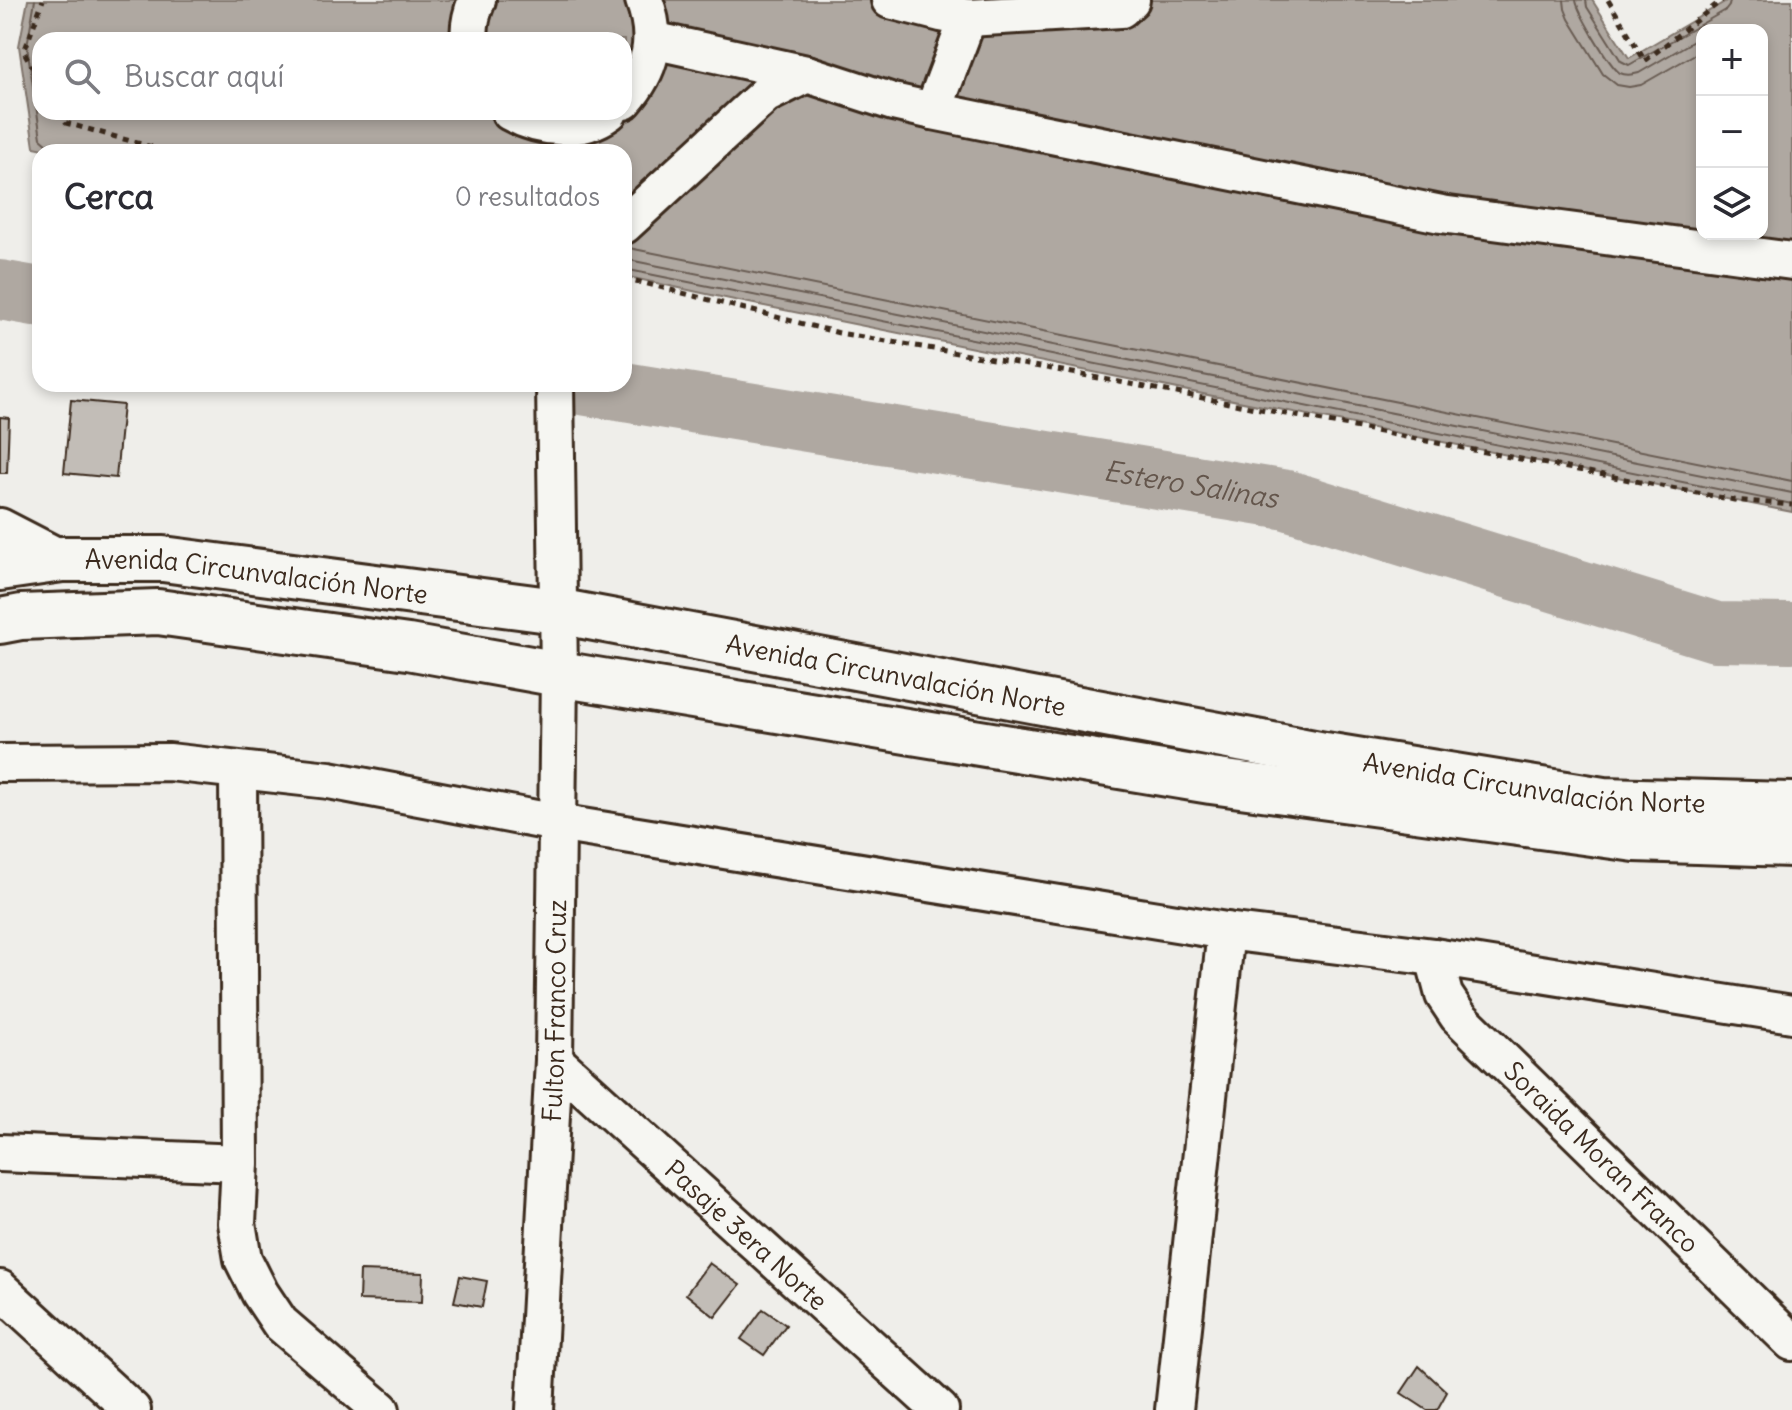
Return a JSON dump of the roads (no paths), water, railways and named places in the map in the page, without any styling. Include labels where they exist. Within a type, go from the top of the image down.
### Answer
[{"type":"main road","name":"Avenida Circunvalación Norte","points":[[0,568],[62,559],[163,559],[557,611],[1325,755],[1456,796],[1635,839],[1792,844]]},
{"type":"main road","name":"Avenida Circunvalación Norte","points":[[0,621],[21,617],[158,612],[408,647],[1211,781],[1456,796],[1792,805]]},
{"type":"street","points":[[469,32],[477,0]]},
{"type":"street","points":[[632,92],[648,64],[652,40],[650,16],[644,0]]},
{"type":"street","points":[[890,0],[968,18],[1121,9],[1131,0]]},
{"type":"street","points":[[933,111],[968,18]]},
{"type":"street","points":[[652,40],[807,74],[893,102],[933,111],[1441,214],[1792,261]]},
{"type":"street","points":[[632,218],[765,95],[807,74]]},
{"type":"street","points":[[525,120],[556,139],[580,124],[593,120]]},
{"type":"street","name":"Fulton Franco Cruz","points":[[535,1410],[554,1060],[559,674],[555,392]]},
{"type":"street","points":[[0,527],[62,559]]},
{"type":"street","points":[[0,763],[169,762],[329,780],[557,823],[1226,931],[1434,957],[1792,1014]]},
{"type":"street","points":[[238,771],[240,1163],[237,1223],[243,1259],[280,1323],[381,1410]]},
{"type":"street","points":[[1174,1410],[1226,931]]},
{"type":"street","name":"Soraida Moran Franco","points":[[1434,957],[1444,995],[1458,1016],[1792,1342]]},
{"type":"street","name":"Pasaje 3era Norte","points":[[554,1060],[940,1410]]},
{"type":"street","points":[[0,1153],[240,1163]]},
{"type":"street","points":[[0,1289],[132,1410]]},
{"type":"water","points":[[28,0],[1592,0],[1629,58],[1728,0],[1792,0],[1792,512],[632,278],[632,144],[34,144],[19,46]]},
{"type":"waterway","name":"Estero Salinas","points":[[0,290],[32,296]]},
{"type":"waterway","name":"Estero Salinas","points":[[624,392],[1287,500],[1716,632],[1792,633]]}]
